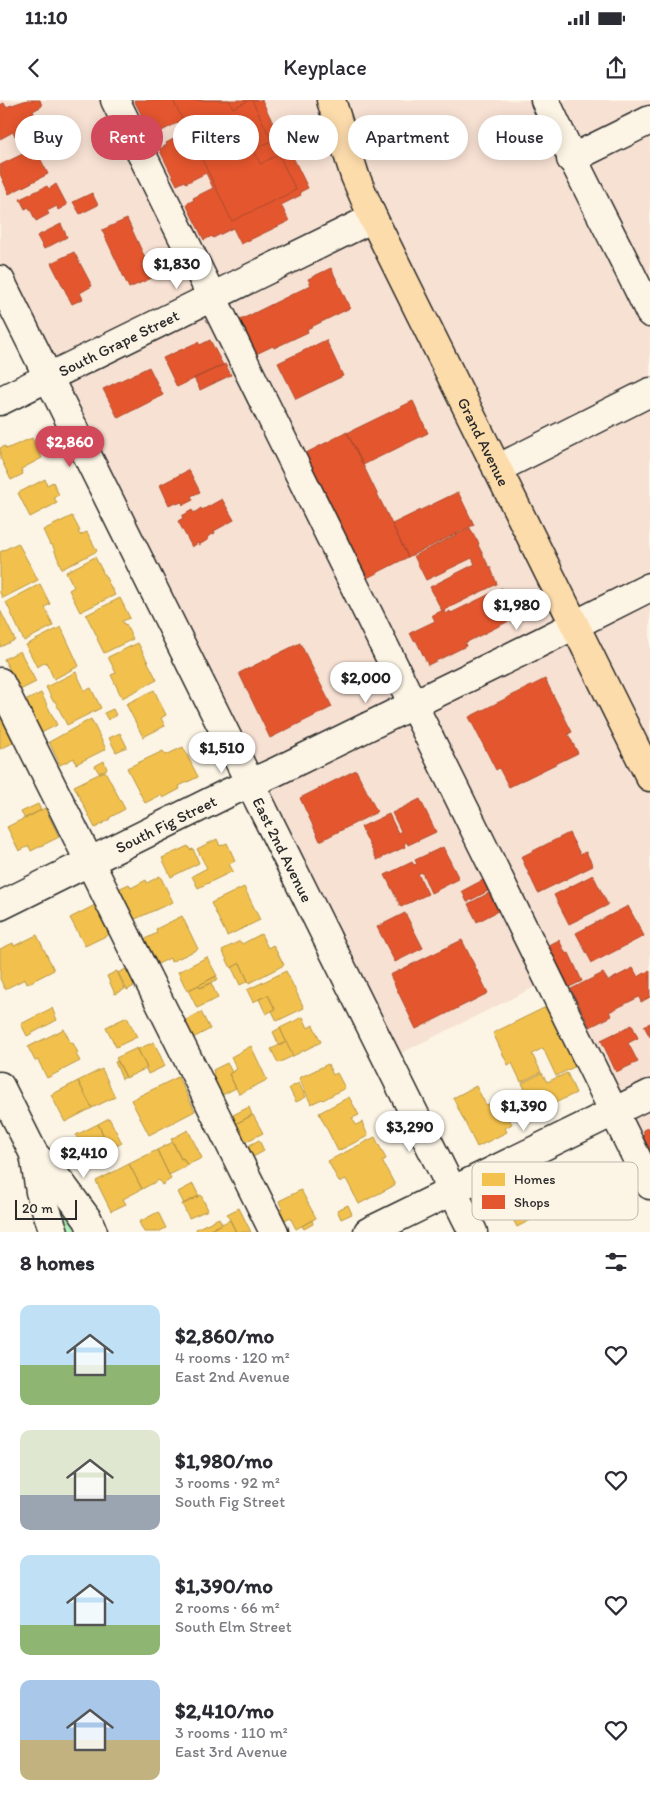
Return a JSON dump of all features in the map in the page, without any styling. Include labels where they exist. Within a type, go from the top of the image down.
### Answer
[{"type":"main road","points":[[319,100],[345,149]]},
{"type":"main road","name":"Grand Avenue","points":[[331,100],[345,149],[373,218],[650,777]]},
{"type":"street","points":[[115,100],[650,1185]]},
{"type":"street","points":[[544,100],[650,313]]},
{"type":"street","points":[[572,159],[650,120]]},
{"type":"street","name":"South Grape Street","points":[[0,401],[373,218]]},
{"type":"street","name":"East 2nd Avenue","points":[[0,280],[9,319],[49,378],[473,1232]]},
{"type":"street","points":[[497,469],[650,392]]},
{"type":"street","name":"South Fig Street","points":[[0,906],[414,705],[650,587]]},
{"type":"street","points":[[0,682],[274,1232]]},
{"type":"street","points":[[0,1086],[34,1154],[60,1182],[88,1220],[93,1232]]},
{"type":"street","points":[[511,1162],[650,1094]]},
{"type":"street","points":[[34,1154],[40,1192],[54,1232]]},
{"type":"street","points":[[368,1232],[472,1182]]},
{"type":"shaded area","points":[[0,100],[650,100],[650,1185],[549,980],[387,1060],[0,280]]},
{"type":"green space","points":[[48,1185],[80,1232],[66,1232]]},
{"type":"building: Homes","points":[[32,438],[42,458],[21,469],[23,474],[11,480],[0,457],[0,448],[5,446],[6,449]]},
{"type":"building: Homes","points":[[45,479],[47,485],[53,482],[59,495],[54,497],[57,503],[30,517],[18,493]]},
{"type":"building: Homes","points":[[72,516],[80,531],[78,532],[80,535],[87,532],[97,551],[62,569],[52,544],[50,545],[43,530]]},
{"type":"building: Homes","points":[[18,543],[38,580],[3,598],[0,593],[0,552]]},
{"type":"building: Homes","points":[[95,557],[115,595],[80,612],[69,590],[74,587],[66,572]]},
{"type":"building: Homes","points":[[40,584],[50,604],[45,607],[53,626],[24,641],[6,602]]},
{"type":"building: Homes","points":[[120,598],[130,618],[122,621],[126,624],[133,639],[104,653],[86,615]]},
{"type":"building: Homes","points":[[0,610],[15,640],[0,647]]},
{"type":"building: Homes","points":[[61,627],[79,666],[54,679],[46,662],[37,667],[26,645]]},
{"type":"building: Homes","points":[[138,643],[157,680],[122,698],[111,675],[116,673],[108,657]]},
{"type":"building: Homes","points":[[20,651],[36,682],[20,690],[4,659]]},
{"type":"building: Homes","points":[[76,672],[85,691],[91,688],[101,708],[67,725],[46,687]]},
{"type":"building: Homes","points":[[154,690],[166,715],[161,718],[165,726],[143,737],[126,704]]},
{"type":"building: Homes","points":[[41,693],[57,725],[41,733],[25,701]]},
{"type":"building: Homes","points":[[113,709],[116,715],[108,720],[104,713]]},
{"type":"building: Homes","points":[[0,710],[15,742],[0,749]]},
{"type":"building: Homes","points":[[91,719],[106,749],[76,764],[74,758],[60,765],[49,742]]},
{"type":"building: Homes","points":[[120,733],[127,747],[116,752],[109,738]]},
{"type":"building: Homes","points":[[183,747],[198,777],[179,786],[180,789],[163,798],[161,795],[145,803],[127,768],[163,751],[166,755]]},
{"type":"building: Homes","points":[[104,761],[107,769],[99,773],[95,766]]},
{"type":"building: Homes","points":[[105,771],[125,809],[95,828],[74,786]]},
{"type":"building: Homes","points":[[38,804],[41,810],[25,819],[21,812]]},
{"type":"building: Homes","points":[[45,808],[59,837],[31,851],[29,846],[19,851],[7,827]]},
{"type":"building: Homes","points":[[217,839],[220,846],[227,843],[235,861],[229,864],[233,871],[198,888],[192,876],[207,868],[197,849]]},
{"type":"building: Homes","points":[[188,846],[190,850],[193,849],[199,863],[171,877],[162,858]]},
{"type":"building: Homes","points":[[160,876],[173,902],[133,920],[116,890],[129,884],[131,888],[146,880],[147,883]]},
{"type":"building: Homes","points":[[244,887],[260,920],[227,936],[211,903]]},
{"type":"building: Homes","points":[[95,905],[110,934],[85,946],[70,918]]},
{"type":"building: Homes","points":[[182,916],[198,949],[171,962],[170,958],[158,964],[145,939],[157,933],[156,929]]},
{"type":"building: Homes","points":[[261,934],[268,948],[273,945],[284,965],[249,983],[240,963],[231,968],[222,950],[240,941],[242,944]]},
{"type":"building: Homes","points":[[37,935],[54,970],[27,984],[25,979],[5,989],[0,979],[0,949],[13,943],[14,946]]},
{"type":"building: Homes","points":[[207,957],[217,976],[187,991],[178,972]]},
{"type":"building: Homes","points":[[240,963],[248,981],[240,985],[232,968]]},
{"type":"building: Homes","points":[[130,967],[138,984],[127,990],[118,973]]},
{"type":"building: Homes","points":[[117,971],[125,989],[115,994],[107,976]]},
{"type":"building: Homes","points":[[286,971],[304,1008],[277,1021],[272,1011],[275,1009],[268,995],[253,1002],[247,990]]},
{"type":"building: Homes","points":[[216,976],[218,979],[200,988],[199,985]]},
{"type":"building: Homes","points":[[211,983],[218,998],[197,1008],[188,990],[199,985],[200,988]]},
{"type":"building: Homes","points":[[268,995],[275,1009],[266,1014],[259,999]]},
{"type":"building: Homes","points":[[548,1006],[576,1066],[556,1076],[543,1048],[532,1054],[541,1072],[521,1082],[512,1063],[508,1065],[493,1033]]},
{"type":"building: Homes","points":[[52,1008],[57,1020],[27,1036],[21,1024]]},
{"type":"building: Homes","points":[[201,1012],[210,1029],[193,1038],[184,1021]]},
{"type":"building: Homes","points":[[127,1017],[137,1037],[116,1047],[106,1027]]},
{"type":"building: Homes","points":[[303,1017],[308,1028],[313,1025],[321,1042],[293,1056],[280,1028]]},
{"type":"building: Homes","points":[[280,1028],[286,1042],[279,1045],[273,1032]]},
{"type":"building: Homes","points":[[64,1029],[71,1044],[73,1043],[78,1053],[76,1054],[80,1061],[47,1078],[38,1060],[35,1061],[28,1047]]},
{"type":"building: Homes","points":[[154,1042],[165,1066],[148,1074],[138,1049]]},
{"type":"building: Homes","points":[[286,1042],[293,1056],[278,1063],[271,1049]]},
{"type":"building: Homes","points":[[251,1046],[267,1080],[239,1094],[229,1074],[237,1069],[231,1057]]},
{"type":"building: Homes","points":[[137,1048],[147,1068],[126,1078],[116,1058]]},
{"type":"building: Homes","points":[[118,1061],[126,1077],[122,1079],[115,1062]]},
{"type":"building: Homes","points":[[227,1063],[232,1072],[229,1074],[236,1088],[222,1095],[212,1075],[214,1073],[213,1070]]},
{"type":"building: Homes","points":[[328,1064],[333,1075],[337,1073],[345,1088],[311,1104],[299,1078]]},
{"type":"building: Homes","points":[[102,1069],[115,1097],[92,1108],[78,1081]]},
{"type":"building: Homes","points":[[542,1073],[547,1082],[567,1073],[576,1093],[536,1112],[522,1083]]},
{"type":"building: Homes","points":[[178,1077],[195,1111],[149,1135],[131,1100]]},
{"type":"building: Homes","points":[[78,1081],[92,1108],[65,1122],[51,1095]]},
{"type":"building: Homes","points":[[299,1083],[306,1097],[296,1102],[289,1088]]},
{"type":"building: Homes","points":[[476,1086],[486,1105],[492,1103],[499,1118],[506,1114],[512,1124],[505,1128],[507,1132],[477,1147],[453,1098]]},
{"type":"building: Homes","points":[[349,1097],[359,1115],[352,1118],[356,1125],[362,1122],[368,1136],[338,1151],[319,1113]]},
{"type":"building: Homes","points":[[249,1107],[252,1115],[235,1124],[231,1116]]},
{"type":"building: Homes","points":[[253,1115],[263,1133],[243,1143],[234,1125]]},
{"type":"building: Homes","points":[[109,1118],[122,1143],[110,1149],[98,1124]]},
{"type":"building: Homes","points":[[98,1124],[110,1149],[88,1160],[76,1135]]},
{"type":"building: Homes","points":[[188,1130],[202,1158],[187,1165],[183,1158],[181,1159],[171,1139]]},
{"type":"building: Homes","points":[[375,1137],[386,1159],[382,1161],[395,1185],[359,1204],[346,1179],[339,1182],[328,1161]]},
{"type":"building: Homes","points":[[259,1140],[264,1151],[253,1157],[248,1146]]},
{"type":"building: Homes","points":[[173,1142],[181,1159],[183,1158],[187,1166],[169,1175],[157,1150]]},
{"type":"building: Homes","points":[[157,1150],[171,1179],[162,1185],[159,1180],[142,1189],[129,1164]]},
{"type":"building: Homes","points":[[129,1164],[142,1189],[123,1199],[126,1204],[111,1211],[96,1181]]},
{"type":"building: Homes","points":[[193,1184],[199,1196],[184,1204],[178,1192]]},
{"type":"building: Homes","points":[[301,1190],[316,1218],[296,1229],[290,1217],[285,1220],[280,1210],[282,1209],[279,1201]]},
{"type":"building: Homes","points":[[201,1195],[208,1210],[189,1218],[182,1204]]},
{"type":"building: Homes","points":[[348,1205],[352,1214],[341,1219],[337,1210]]},
{"type":"building: Homes","points":[[239,1208],[251,1232],[236,1232],[227,1214]]},
{"type":"building: Homes","points":[[158,1212],[166,1228],[158,1232],[144,1232],[139,1222]]},
{"type":"building: Homes","points":[[219,1218],[222,1224],[206,1232],[197,1232],[196,1229]]},
{"type":"building: Homes","points":[[230,1220],[236,1232],[206,1232]]},
{"type":"building: Homes","points":[[312,1220],[313,1224],[304,1229],[302,1226]]},
{"type":"building: Homes","points":[[513,1220],[530,1220],[517,1227]]},
{"type":"building: Shops","points":[[27,100],[40,100],[42,106],[33,111],[35,115],[15,115],[15,136],[13,132],[0,139],[0,105],[4,103],[6,107]]},
{"type":"building: Shops","points":[[134,100],[229,100],[233,108],[250,100],[262,100],[269,115],[269,142],[259,147],[259,115],[173,115],[173,125],[163,130],[163,115],[142,115]]},
{"type":"building: Shops","points":[[173,100],[252,100],[269,135],[269,160],[281,160],[296,190],[232,221],[202,160],[259,160],[259,115],[180,115]]},
{"type":"building: Shops","points":[[173,139],[173,160],[258,160],[260,164],[269,159],[294,160],[308,188],[300,192],[301,195],[281,205],[289,221],[241,244],[233,228],[213,238],[212,236],[204,240],[186,204],[194,200],[193,198],[213,188],[206,173],[186,183],[185,181],[177,185],[163,157],[163,147],[167,145],[166,143]]},
{"type":"building: Shops","points":[[15,158],[15,160],[41,160],[48,174],[9,194],[0,174],[0,165]]},
{"type":"building: Shops","points":[[56,184],[67,205],[58,210],[57,206],[47,211],[49,214],[36,221],[29,207],[25,209],[20,199],[47,186],[49,189]]},
{"type":"building: Shops","points":[[92,193],[98,205],[80,214],[73,202]]},
{"type":"building: Shops","points":[[127,219],[154,277],[129,288],[102,230]]},
{"type":"building: Shops","points":[[61,224],[67,237],[44,249],[37,236]]},
{"type":"building: Shops","points":[[74,252],[92,286],[80,293],[83,299],[72,304],[51,263]]},
{"type":"building: Shops","points":[[331,268],[350,308],[307,329],[308,332],[254,355],[238,321],[311,285],[308,279]]},
{"type":"building: Shops","points":[[210,340],[223,365],[177,387],[163,358],[198,342],[200,345]]},
{"type":"building: Shops","points":[[326,340],[343,376],[296,399],[278,363]]},
{"type":"building: Shops","points":[[225,364],[231,375],[200,390],[194,378]]},
{"type":"building: Shops","points":[[149,367],[163,395],[118,418],[103,389]]},
{"type":"building: Shops","points":[[413,401],[428,433],[363,465],[347,433]]},
{"type":"building: Shops","points":[[347,432],[408,557],[363,580],[302,455]]},
{"type":"building: Shops","points":[[189,470],[200,492],[191,496],[193,500],[183,505],[182,502],[176,504],[175,502],[169,505],[160,485]]},
{"type":"building: Shops","points":[[458,492],[474,525],[408,557],[392,524]]},
{"type":"building: Shops","points":[[222,499],[234,520],[214,531],[215,533],[207,537],[209,539],[192,547],[178,521],[192,510],[194,513]]},
{"type":"building: Shops","points":[[470,528],[477,539],[478,545],[490,566],[497,584],[442,611],[430,587],[475,564],[472,558],[426,580],[414,556]]},
{"type":"building: Shops","points":[[502,588],[517,617],[465,643],[466,646],[428,665],[416,640],[414,641],[410,633],[435,621],[432,615],[444,610],[446,614],[450,611],[451,613]]},
{"type":"building: Shops","points":[[300,643],[332,707],[270,738],[239,673]]},
{"type":"building: Shops","points":[[545,679],[572,732],[568,734],[578,753],[509,787],[499,768],[496,770],[469,717]]},
{"type":"building: Shops","points":[[356,770],[377,812],[320,841],[300,798]]},
{"type":"building: Shops","points":[[420,799],[436,832],[408,845],[407,842],[404,844],[405,847],[377,860],[361,827],[389,814],[398,833],[401,831],[392,813]]},
{"type":"building: Shops","points":[[569,833],[580,854],[586,852],[593,866],[538,893],[521,857]]},
{"type":"building: Shops","points":[[443,847],[459,879],[431,893],[422,872],[418,874],[428,894],[401,907],[385,875],[412,862],[414,865],[417,864],[415,860]]},
{"type":"building: Shops","points":[[593,875],[608,905],[569,924],[554,895]]},
{"type":"building: Shops","points":[[483,880],[488,891],[467,902],[462,891]]},
{"type":"building: Shops","points":[[489,893],[498,911],[477,922],[468,904]]},
{"type":"building: Shops","points":[[628,906],[644,936],[592,963],[576,933]]},
{"type":"building: Shops","points":[[405,913],[423,948],[395,962],[377,927]]},
{"type":"building: Shops","points":[[462,940],[488,993],[416,1029],[390,975]]},
{"type":"building: Shops","points":[[559,940],[566,954],[569,953],[582,981],[565,989],[547,946]]},
{"type":"building: Shops","points":[[633,968],[638,977],[650,970],[650,997],[641,1002],[639,997],[609,1012],[612,1016],[590,1027],[571,989],[603,973],[608,981]]},
{"type":"building: Shops","points":[[650,1023],[650,1037],[644,1026]]},
{"type":"building: Shops","points":[[632,1025],[638,1038],[628,1043],[638,1062],[616,1072],[601,1040]]},
{"type":"building: Shops","points":[[650,1127],[650,1155],[641,1136],[644,1134],[643,1130]]}]
